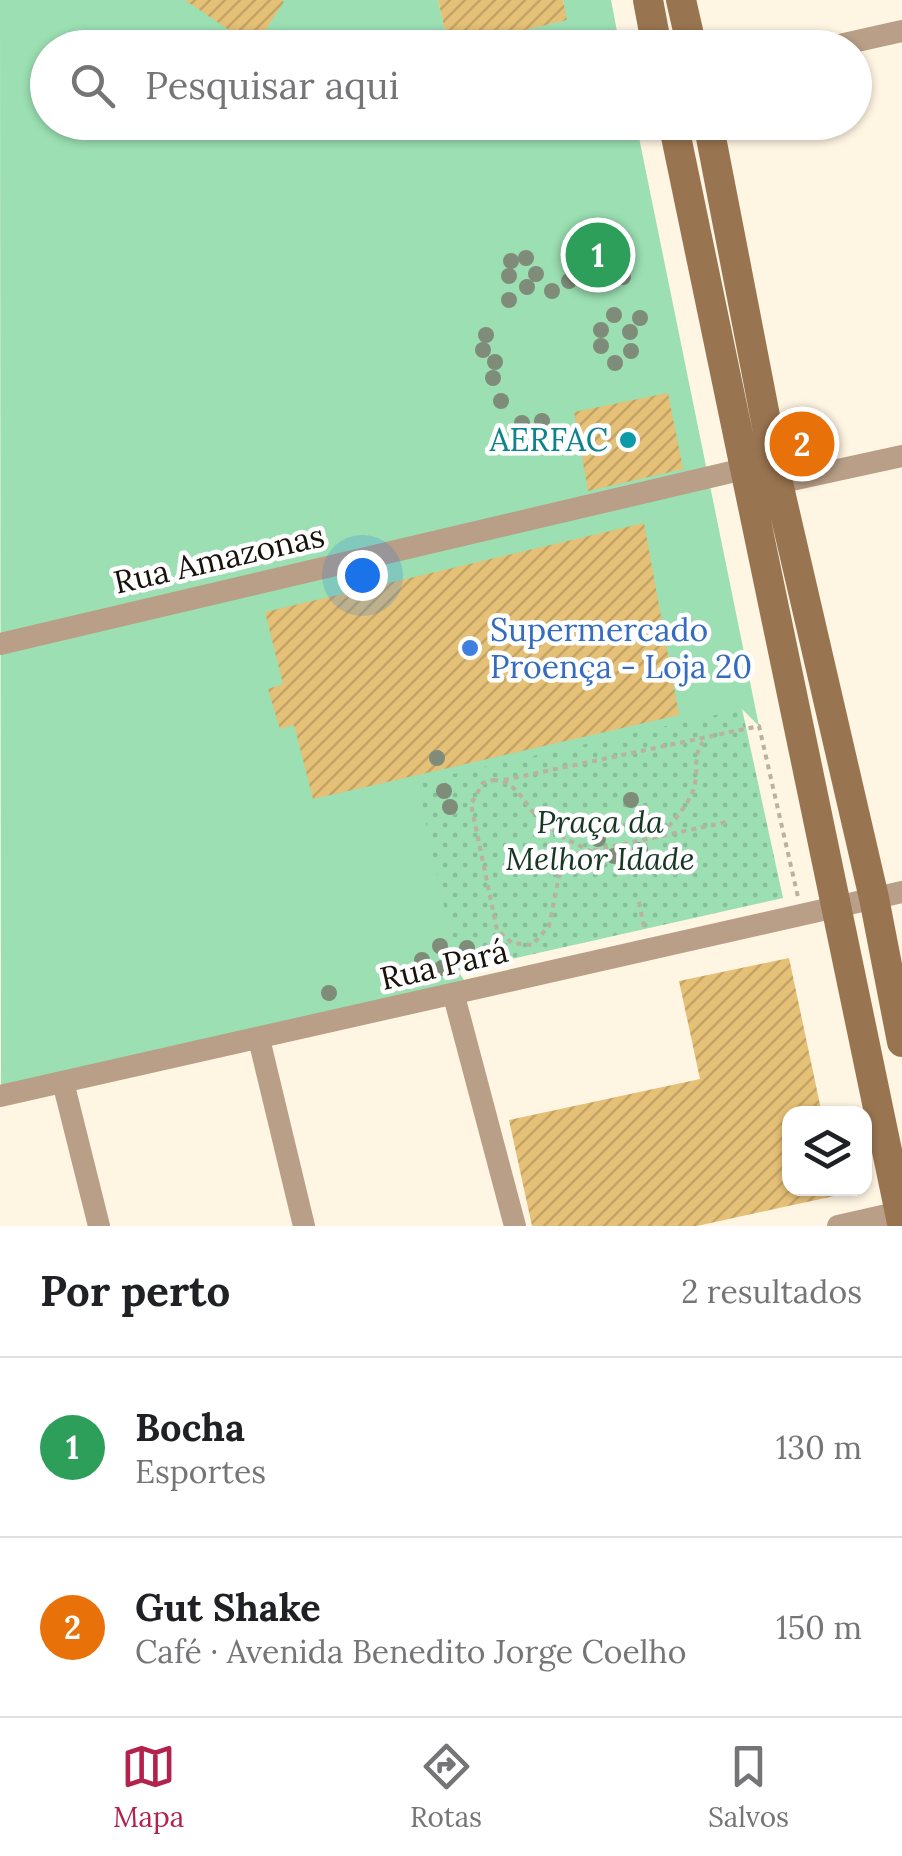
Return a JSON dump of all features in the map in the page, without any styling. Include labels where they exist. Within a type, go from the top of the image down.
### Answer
[{"type":"main road","points":[[648,0],[654,30]]},
{"type":"main road","points":[[681,0],[688,30]]},
{"type":"main road","points":[[677,140],[757,481],[837,910],[900,1200]]},
{"type":"main road","points":[[710,140],[757,481],[888,895],[902,1042]]},
{"type":"street","points":[[872,38],[902,31]]},
{"type":"street","name":"Rua Amazonas","points":[[0,644],[757,481],[902,456]]},
{"type":"street","name":"Rua Pará","points":[[0,1096],[837,910],[888,895]]},
{"type":"street","points":[[454,996],[515,1226]]},
{"type":"street","points":[[259,1040],[304,1226]]},
{"type":"street","points":[[63,1082],[99,1226]]},
{"type":"street","points":[[838,1226],[900,1200]]},
{"type":"path","points":[[590,850],[571,862],[555,882],[544,936],[532,945],[512,944],[498,930],[471,804],[483,784],[759,726],[800,909]]},
{"type":"path","points":[[660,836],[688,801],[697,773],[696,754],[707,739]]},
{"type":"path","points":[[504,780],[539,820],[562,838],[590,850]]},
{"type":"path","points":[[524,865],[727,822]]},
{"type":"path","points":[[625,843],[630,869]]},
{"type":"path","points":[[639,902],[644,929]]},
{"type":"green space","points":[[0,0],[438,0],[445,30],[30,30],[30,140],[639,140],[759,726],[742,709],[458,971],[466,983],[1,1087]]},
{"type":"green space","points":[[563,0],[611,0],[617,30],[523,30],[566,20]]},
{"type":"green space","name":"Praça da Melhor Idade","points":[[742,709],[783,898],[458,971],[417,782]]},
{"type":"building","points":[[185,0],[284,2],[265,30],[229,30]]},
{"type":"building","points":[[438,0],[563,0],[567,20],[525,30],[445,30]]},
{"type":"building","name":"AERFAC","points":[[668,393],[683,469],[588,491],[574,412]]},
{"type":"building","name":"Supermercado Proença - Loja 20","points":[[644,523],[679,715],[313,799],[294,725],[280,729],[268,689],[283,684],[265,612]]},
{"type":"building","points":[[789,958],[820,1106],[782,1106],[782,1196],[834,1196],[697,1226],[532,1226],[509,1120],[700,1079],[679,981]]},
{"type":"place","name":"Bocha","points":[[598,255]]},
{"type":"place","name":"AERFAC","points":[[628,440]]},
{"type":"place","name":"Gut Shake","points":[[802,444]]},
{"type":"place","name":"Supermercado Proença - Loja 20","points":[[470,648]]}]
